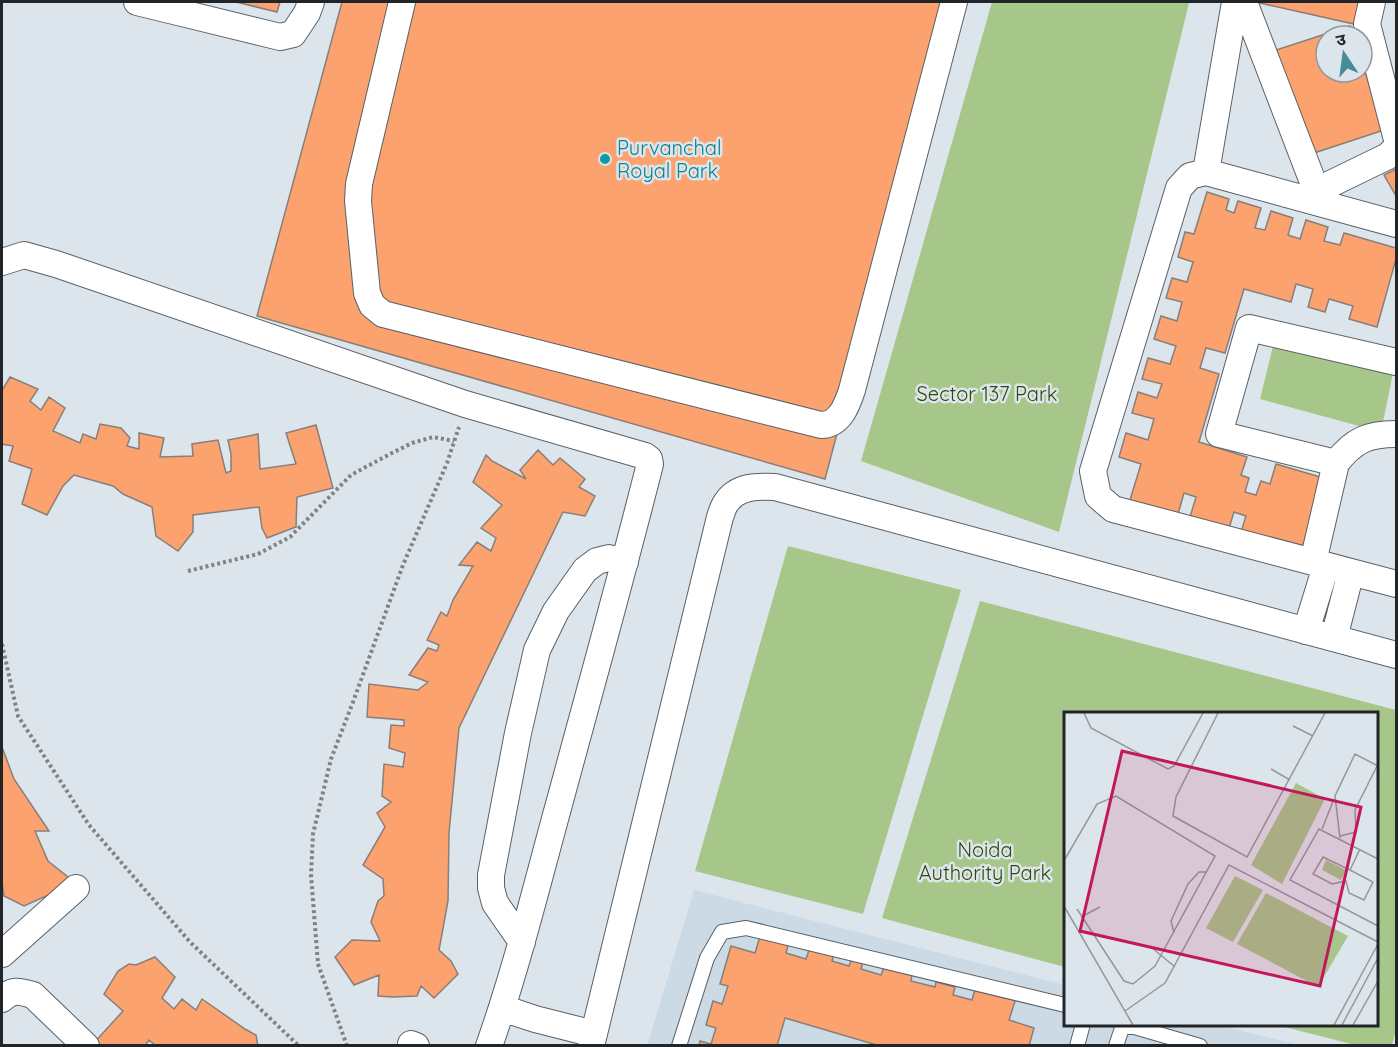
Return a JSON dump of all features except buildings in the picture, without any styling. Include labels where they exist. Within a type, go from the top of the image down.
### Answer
[{"type":"street","points":[[137,2],[280,37],[293,34],[307,14],[310,2]]},
{"type":"street","points":[[402,2],[358,201],[367,293],[372,305],[383,314],[821,426],[834,423],[839,418],[852,390],[954,2]]},
{"type":"street","points":[[1206,172],[1235,2]]},
{"type":"street","points":[[1244,2],[1319,197]]},
{"type":"street","points":[[1372,2],[1366,24],[1396,136]]},
{"type":"street","points":[[1319,197],[1388,156],[1396,148]]},
{"type":"street","points":[[1396,224],[1319,197],[1206,172],[1190,176],[1179,188],[1093,471],[1098,496],[1113,508],[1396,584]]},
{"type":"street","points":[[2,262],[24,255],[56,264],[465,404],[645,456],[648,459],[650,464],[625,562],[522,942],[489,1046]]},
{"type":"street","points":[[1336,463],[1219,434],[1249,328],[1396,362]]},
{"type":"street","points":[[1306,631],[1336,463],[1346,450],[1366,437],[1396,434]]},
{"type":"street","points":[[502,1008],[593,1040],[720,517],[726,502],[738,491],[756,486],[775,487],[1396,656]]},
{"type":"street","points":[[522,942],[495,903],[491,888],[491,875],[516,743],[537,650],[556,611],[585,570],[597,561],[609,558],[625,562]]},
{"type":"street","points":[[1334,638],[1351,572]]},
{"type":"street","points":[[2,954],[76,888]]},
{"type":"street","points":[[4,992],[22,992],[33,995],[86,1046]]},
{"type":"lane","points":[[679,1046],[707,958],[722,932],[746,928],[1064,1005]]},
{"type":"lane","points":[[1077,1046],[1082,1026]]},
{"type":"lane","points":[[1116,1046],[1122,1028],[1131,1026],[1200,1046]]},
{"type":"path","points":[[347,1046],[318,964],[310,875],[313,834],[331,759],[403,565],[447,463],[465,404]]},
{"type":"path","points":[[188,571],[258,554],[290,537],[351,475],[412,443],[433,436],[454,441]]},
{"type":"path","points":[[2,644],[18,716],[89,825],[190,942],[299,1046]]},
{"type":"shaded area","points":[[694,890],[1064,985],[1064,1026],[1222,1026],[1300,1045],[647,1046]]},
{"type":"green space","name":"Sector 137 Park","points":[[992,2],[1189,3],[1059,532],[861,461]]},
{"type":"green space","points":[[1274,342],[1393,373],[1381,432],[1260,399]]},
{"type":"green space","points":[[788,546],[961,590],[863,914],[695,871]]},
{"type":"green space","name":"Noida Authority Park","points":[[980,601],[1396,710],[1396,1030],[1392,1045],[1355,1045],[1281,1026],[1377,1026],[1377,712],[1064,712],[1064,967],[882,918]]},
{"type":"place","name":"Purvanchal Royal Park","points":[[605,159]]}]
